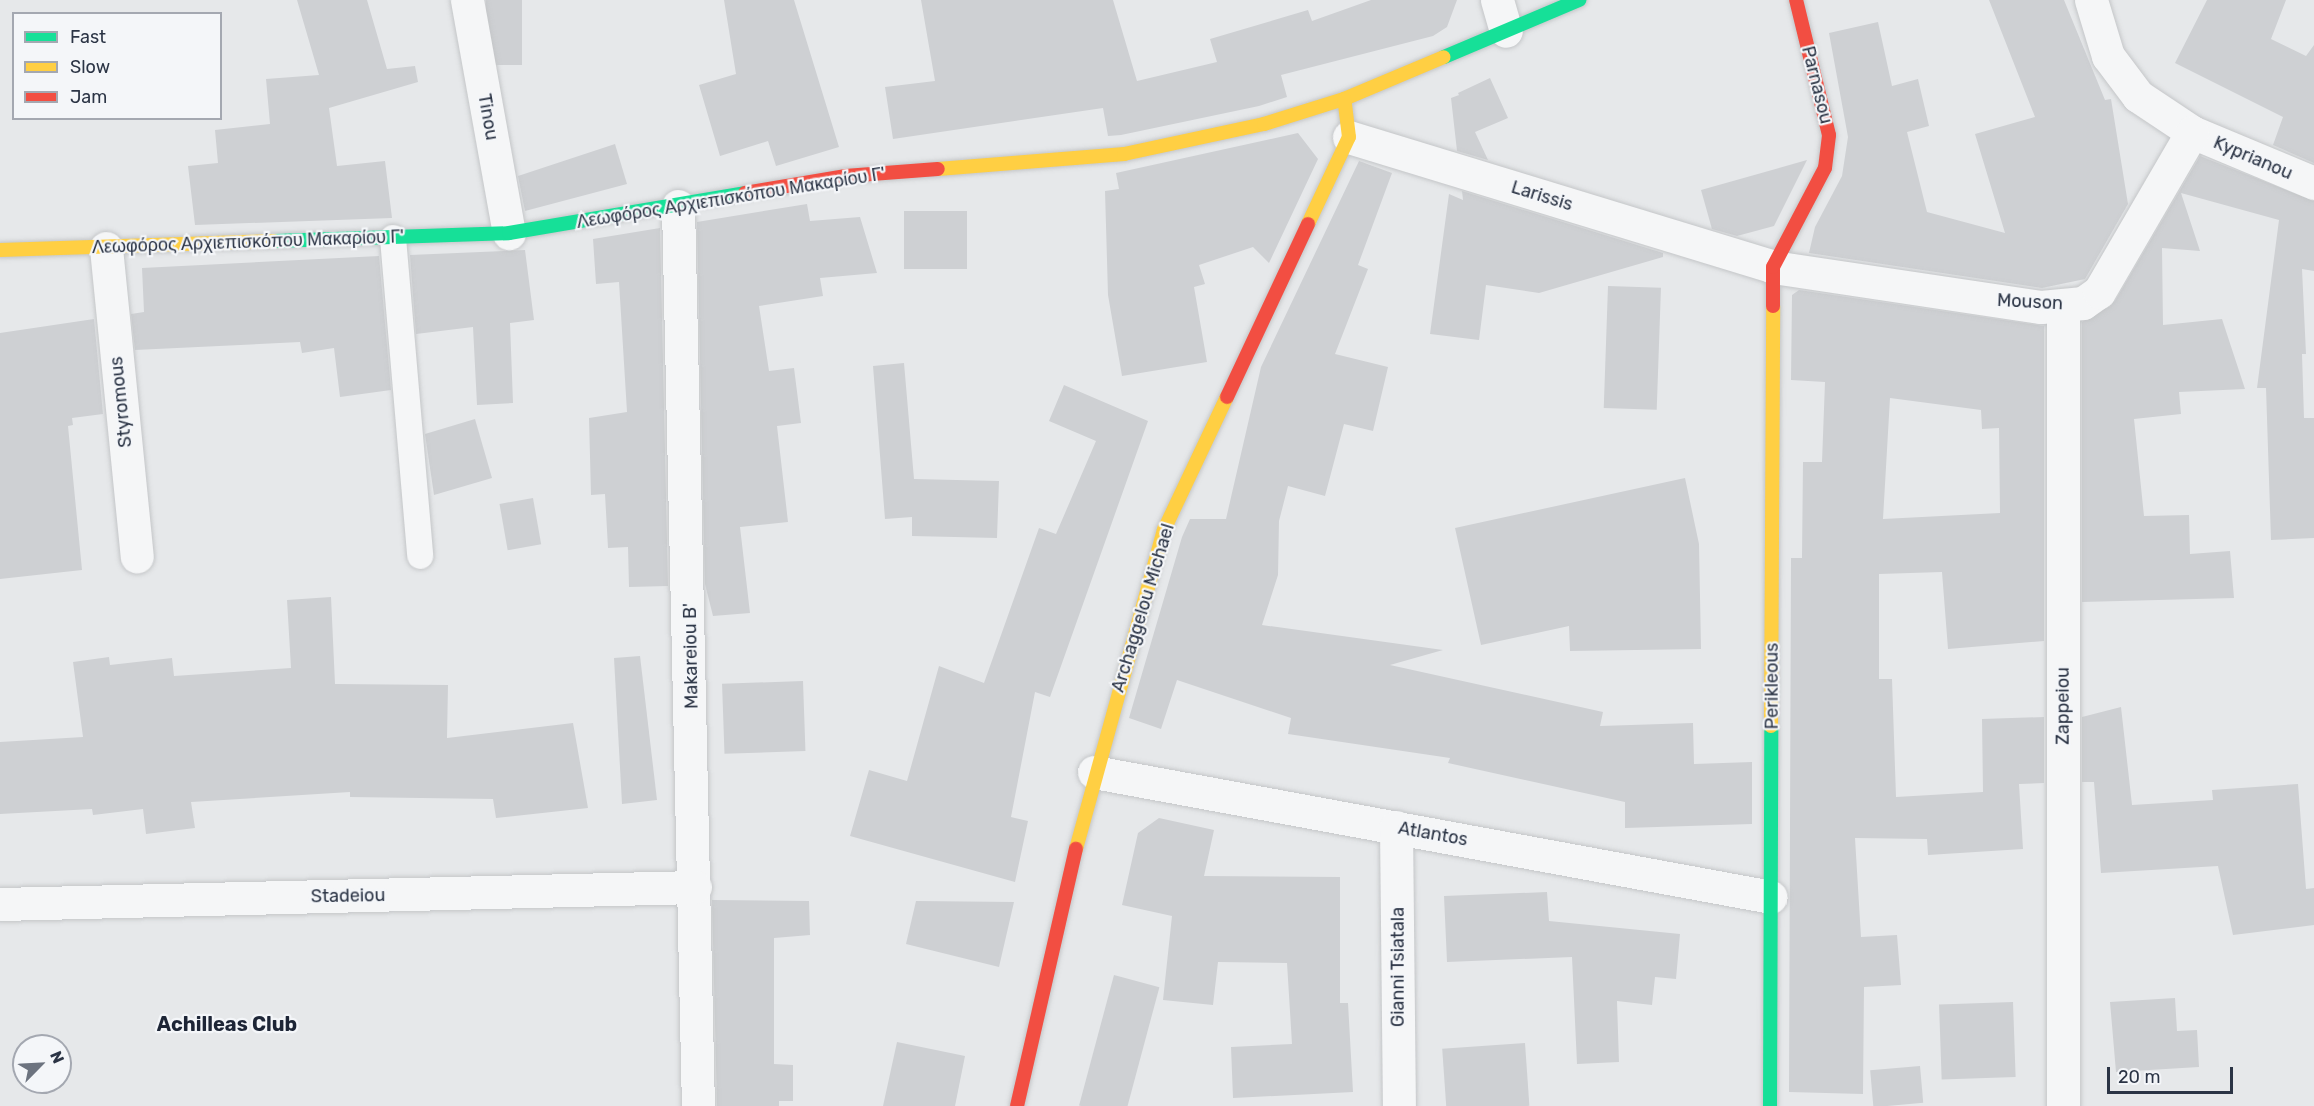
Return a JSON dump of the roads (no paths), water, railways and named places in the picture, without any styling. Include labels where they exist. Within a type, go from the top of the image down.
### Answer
[{"type":"street","name":"Tinou","points":[[467,0],[508,233]]},
{"type":"street","points":[[1497,0],[1506,31]]},
{"type":"street","name":"Λεωφόρος Αρχιεπισκόπου Μακαρίου Γ'","points":[[0,250],[508,233],[845,176],[1124,154],[1264,124],[1344,99],[1579,0]]},
{"type":"street","name":"Parnasou","points":[[1773,267],[1825,168],[1829,135],[1796,0]]},
{"type":"street","name":"Kyprianou","points":[[2091,0],[2121,78],[2138,96],[2192,132],[2314,183]]},
{"type":"street","points":[[1344,99],[1348,137]]},
{"type":"street","name":"Mouson","points":[[1773,267],[2063,306],[2083,303],[2099,292],[2118,267],[2160,181],[2192,132]]},
{"type":"street","name":"Larissis","points":[[1348,137],[1773,267]]},
{"type":"street","name":"Archaggelou Michael","points":[[1017,1106],[1094,772],[1164,530],[1348,137]]},
{"type":"street","name":"Makareiou B'","points":[[678,206],[695,887],[698,1106]]},
{"type":"street","name":"Styromous","points":[[106,248],[136,556]]},
{"type":"street","name":"Perikleous","points":[[1770,1106],[1773,267]]},
{"type":"street","name":"Zappeiou","points":[[2063,306],[2063,1106]]},
{"type":"street","name":"Atlantos","points":[[1094,772],[1771,897]]},
{"type":"street","name":"Gianni Tsiatala","points":[[1396,827],[1399,1106]]},
{"type":"street","name":"Stadeiou","points":[[0,904],[695,887]]},
{"type":"lane","points":[[393,237],[420,556]]},
{"type":"district","name":"Achilleas Club","points":[[227,1024]]}]
